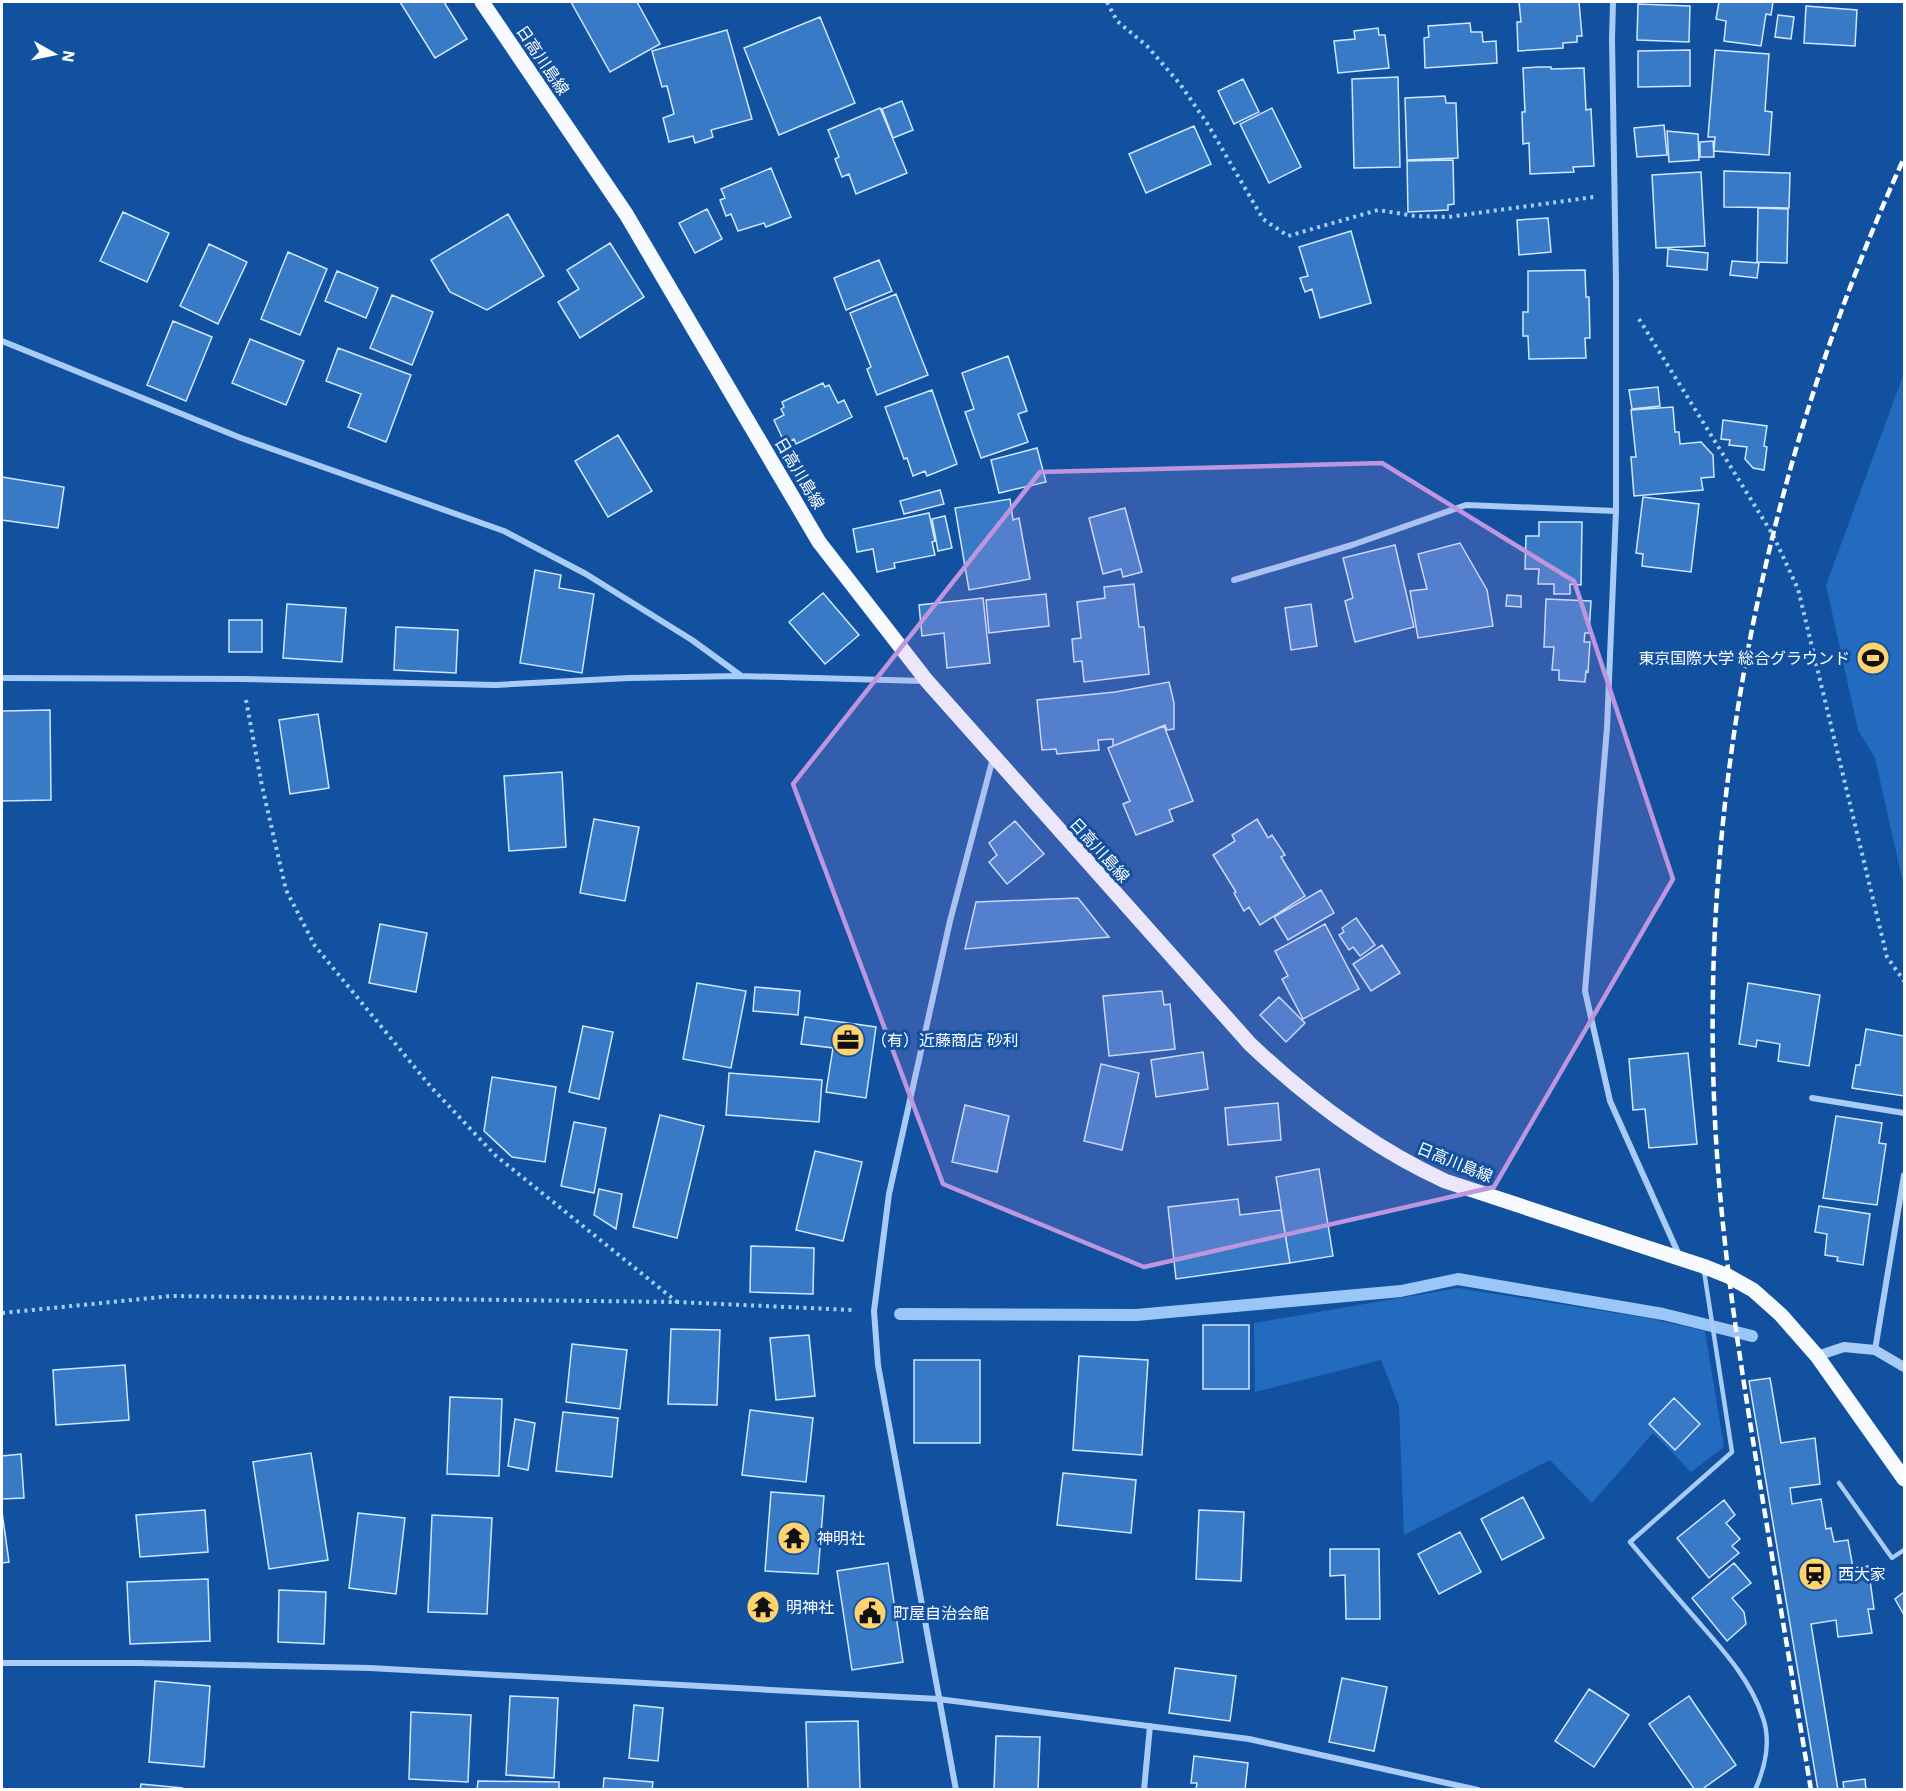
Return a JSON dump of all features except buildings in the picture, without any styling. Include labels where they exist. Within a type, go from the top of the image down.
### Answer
[{"type":"main road","name":"日高川島線","points":[[482,2],[626,214],[819,542],[927,681],[1250,1044],[1282,1074],[1334,1115],[1409,1164],[1444,1181],[1703,1266],[1728,1276],[1753,1290],[1781,1315],[1817,1356],[1905,1479]]},
{"type":"street","points":[[1613,2],[1616,511],[1607,728],[1585,991],[1610,1101],[1680,1258]]},
{"type":"street","points":[[2,341],[241,438],[504,531],[586,574],[692,640],[740,676]]},
{"type":"street","points":[[1234,580],[1352,545],[1466,505],[1616,511]]},
{"type":"street","points":[[2,678],[242,679],[496,685],[629,678],[740,676],[927,681]]},
{"type":"street","points":[[956,1790],[878,1365],[874,1311],[889,1194],[950,921],[993,757]]},
{"type":"street","points":[[1812,1098],[1905,1113]]},
{"type":"street","points":[[1875,1350],[1905,1175]]},
{"type":"street","points":[[1817,1356],[1844,1347],[1875,1350],[1905,1367]]},
{"type":"street","points":[[2,1663],[370,1668],[938,1699],[1248,1738],[1478,1790]]},
{"type":"street","points":[[1144,1790],[1150,1726]]},
{"type":"lane","points":[[1703,1266],[1732,1452],[1630,1542],[1718,1644],[1746,1681],[1763,1718],[1767,1742],[1765,1759],[1755,1790]]},
{"type":"lane","points":[[1839,1483],[1892,1558],[1905,1550]]},
{"type":"path","points":[[1107,2],[1117,21],[1147,46],[1180,84],[1208,123],[1263,219],[1288,236],[1378,210],[1415,216],[1448,217],[1615,194]]},
{"type":"path","points":[[1616,282],[1773,534],[1798,589],[1887,957],[1905,981]]},
{"type":"path","points":[[242,679],[262,786],[286,891],[315,946],[431,1087],[495,1155],[676,1302]]},
{"type":"path","points":[[2,1313],[171,1296],[676,1302],[874,1311]]},
{"type":"highlighted area","points":[[1382,463],[1574,581],[1673,879],[1494,1187],[1144,1267],[943,1184],[793,784],[1040,472]]},
{"type":"shaded area","name":"東京国際大学 総合グラウンド","points":[[1904,373],[1904,887],[1875,758],[1858,730],[1826,585]]},
{"type":"shaded area","points":[[1458,1288],[1647,1318],[1705,1331],[1724,1447],[1691,1472],[1653,1433],[1592,1503],[1550,1460],[1404,1535],[1399,1406],[1381,1360],[1255,1392],[1254,1323]]},
{"type":"waterway","points":[[900,1314],[1136,1315],[1401,1291],[1458,1279],[1663,1314],[1752,1336]]},
{"type":"railway","points":[[1811,1790],[1747,1405],[1726,1248],[1718,1169],[1713,1039],[1716,910],[1728,780],[1748,652],[1775,525],[1811,400],[1854,277],[1904,158]]},
{"type":"place","name":"東京国際大学 総合グラウンド","points":[[1873,658]]},
{"type":"place","name":"（有）近藤商店 砂利","points":[[848,1040]]},
{"type":"place","name":"神明社","points":[[794,1538]]},
{"type":"place","name":"西大家","points":[[1815,1574]]},
{"type":"place","name":"明神社","points":[[763,1607]]},
{"type":"place","name":"町屋自治会館","points":[[870,1613]]}]
